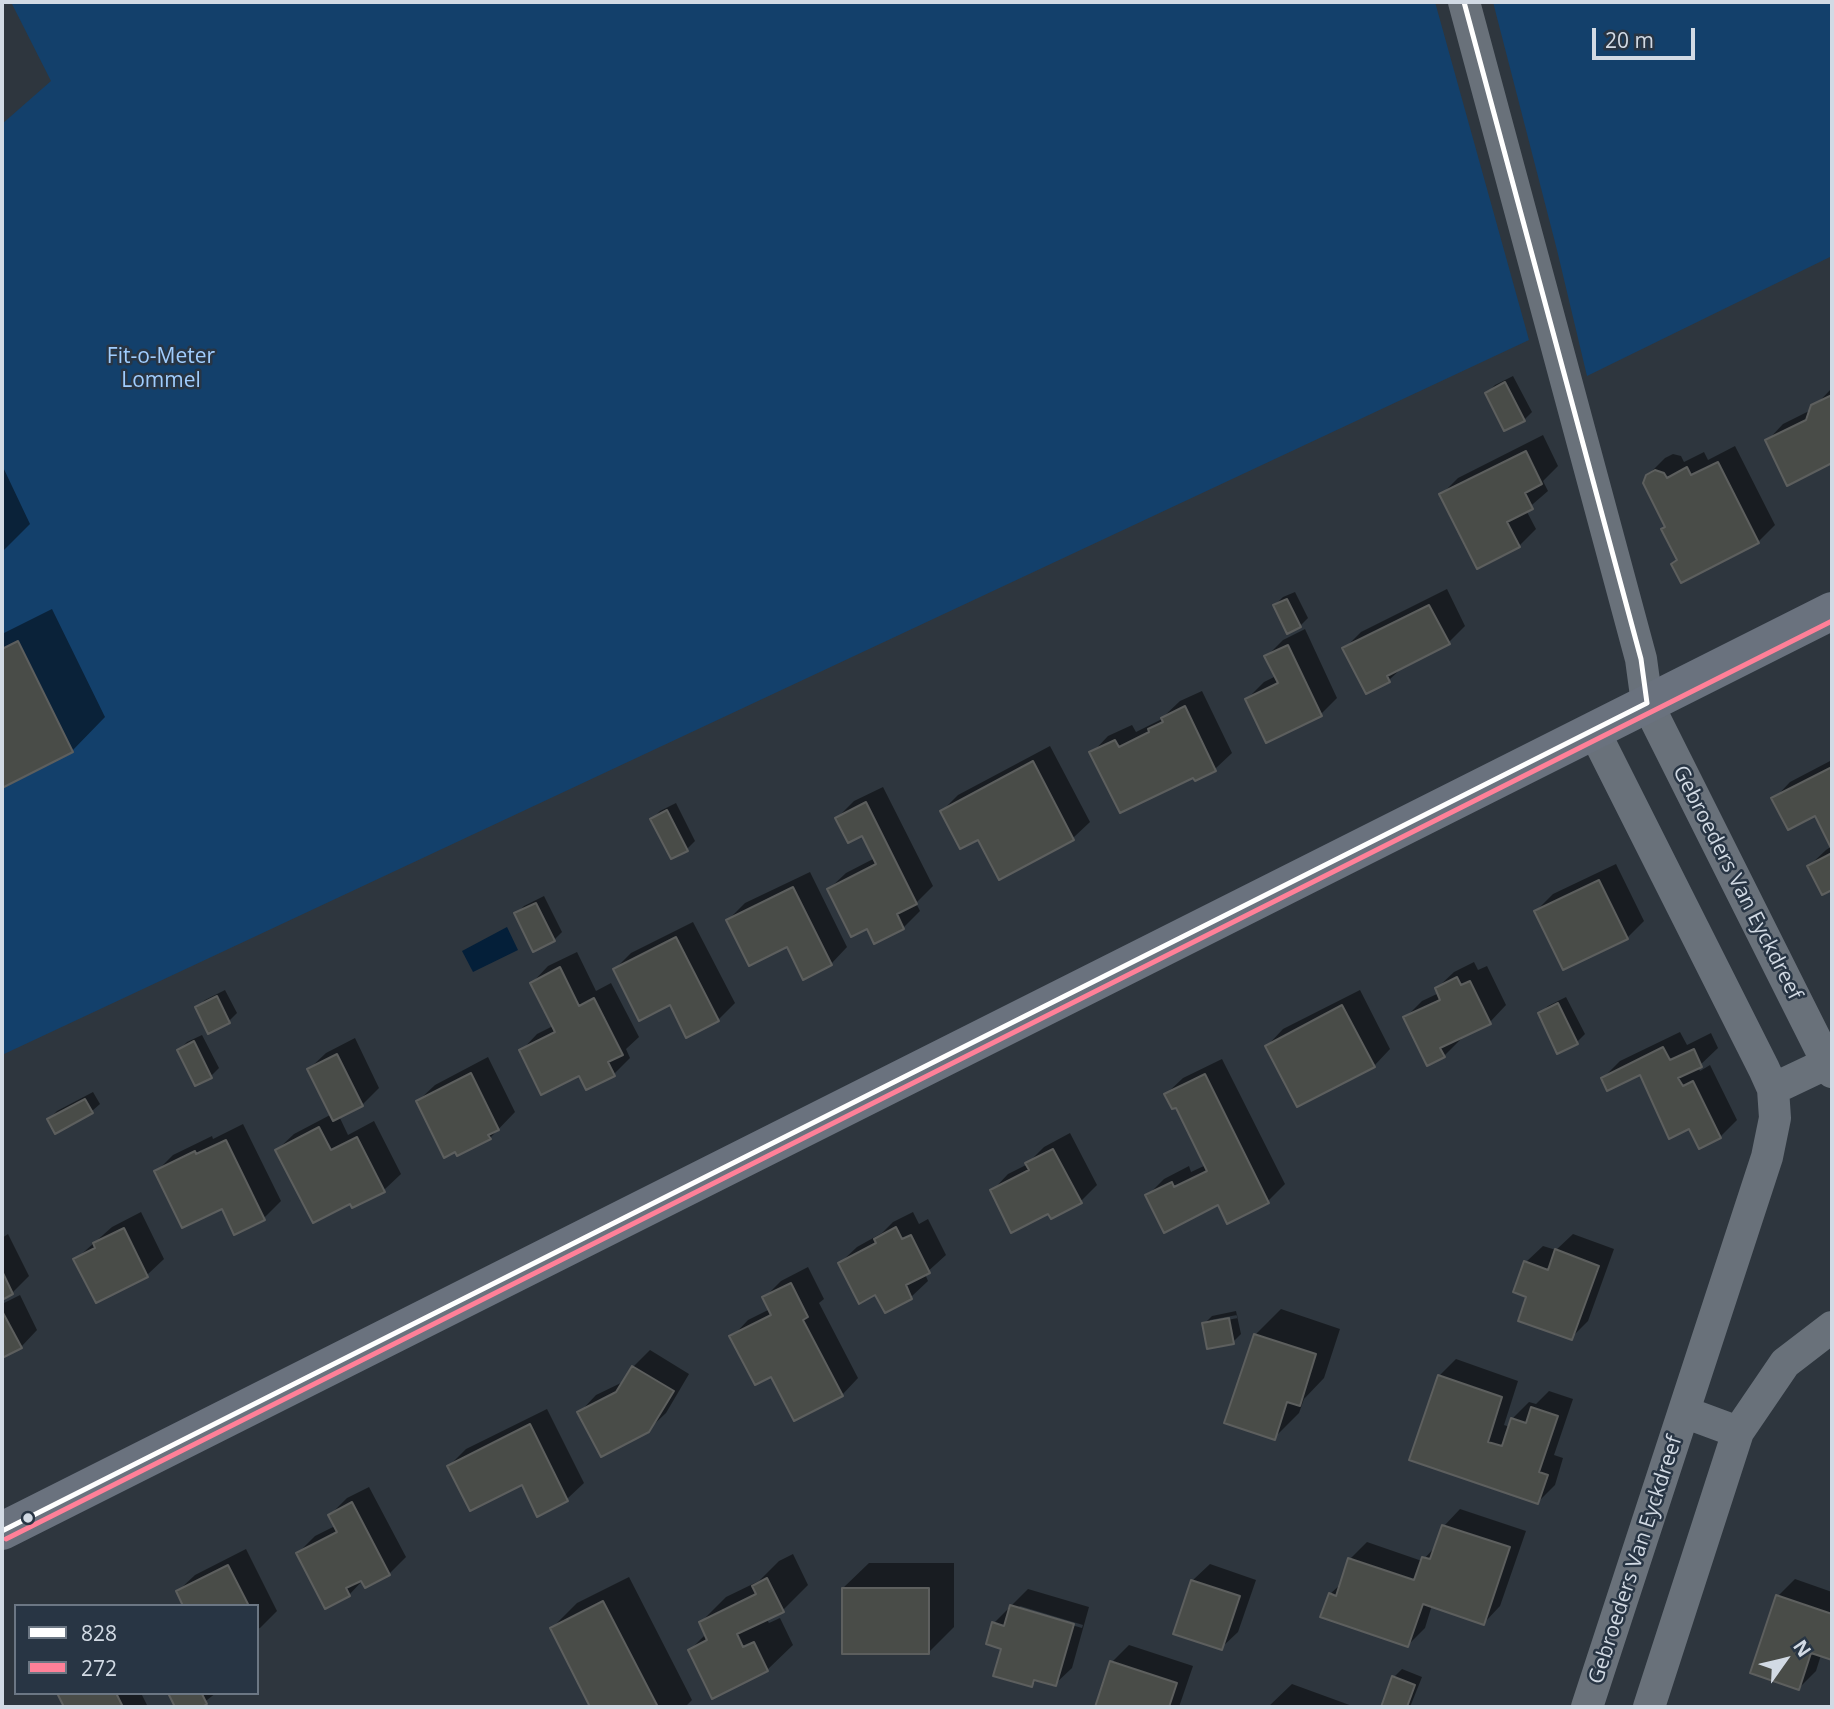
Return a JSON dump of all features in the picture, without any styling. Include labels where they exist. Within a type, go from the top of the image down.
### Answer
[{"type":"main road","points":[[2,1531],[1832,611]]},
{"type":"street","name":"Gebroeders Van Eyckdreef","points":[[1464,2],[1641,659],[1647,703],[1830,1068],[1773,1089]]},
{"type":"street","name":"Gebroeders Van Eyckdreef","points":[[1587,1707],[1767,1157],[1775,1118],[1773,1089],[1594,731]]},
{"type":"street","points":[[1649,1707],[1738,1432],[1785,1363],[1832,1327]]},
{"type":"street","name":"Gebroeders Van Eyckdreef","points":[[1684,1412],[1738,1432]]},
{"type":"green space","name":"Fit-o-Meter Lommel","points":[[11,2],[1435,2],[1529,340],[2,1055],[2,124],[51,81]]},
{"type":"green space","points":[[1493,2],[1832,2],[1832,256],[1587,376]]},
{"type":"shaded area","points":[[507,927],[518,950],[473,972],[462,951]]},
{"type":"building","points":[[1505,382],[1525,421],[1504,431],[1485,393]]},
{"type":"building","points":[[1832,395],[1832,463],[1787,486],[1765,440],[1806,420],[1811,405]]},
{"type":"building","points":[[1526,451],[1542,484],[1525,493],[1533,509],[1507,522],[1520,547],[1477,569],[1439,494]]},
{"type":"building","points":[[1718,462],[1759,543],[1681,583],[1671,564],[1677,560],[1661,529],[1665,527],[1643,483],[1646,475],[1655,470],[1664,473],[1667,478],[1687,467],[1691,475]]},
{"type":"building","points":[[1287,599],[1301,627],[1287,634],[1273,605]]},
{"type":"building","points":[[1429,605],[1450,644],[1387,676],[1390,682],[1366,694],[1342,648]]},
{"type":"building","points":[[18,641],[73,752],[2,788],[2,649]]},
{"type":"building","points":[[1288,645],[1322,716],[1266,743],[1245,699],[1278,683],[1264,656]]},
{"type":"building","points":[[1185,706],[1216,771],[1195,781],[1193,778],[1120,813],[1089,752],[1115,740],[1119,747],[1149,732],[1148,729],[1163,722],[1161,718]]},
{"type":"building","points":[[1033,761],[1074,840],[999,880],[978,840],[960,849],[940,811]]},
{"type":"building","points":[[1832,767],[1832,850],[1815,816],[1788,830],[1771,798]]},
{"type":"building","points":[[866,802],[917,904],[897,914],[904,929],[874,944],[867,929],[851,937],[827,889],[876,864],[862,836],[848,843],[835,818]]},
{"type":"building","points":[[667,810],[688,851],[671,859],[650,819]]},
{"type":"building","points":[[1832,853],[1832,890],[1822,895],[1807,866]]},
{"type":"building","points":[[1599,880],[1628,939],[1563,970],[1534,911]]},
{"type":"building","points":[[793,887],[832,965],[803,980],[787,947],[749,966],[726,920]]},
{"type":"building","points":[[536,903],[555,941],[533,952],[514,913]]},
{"type":"building","points":[[676,937],[719,1021],[686,1038],[670,1005],[639,1021],[613,969]]},
{"type":"building","points":[[560,967],[579,1006],[594,998],[623,1055],[608,1062],[615,1076],[586,1090],[579,1076],[541,1095],[519,1050],[555,1032],[530,983]]},
{"type":"building","points":[[1457,977],[1461,985],[1470,981],[1491,1024],[1440,1048],[1445,1057],[1427,1066],[1403,1017],[1440,1000],[1435,988]]},
{"type":"building","points":[[217,996],[230,1023],[208,1034],[195,1007]]},
{"type":"building","points":[[1558,1003],[1578,1044],[1557,1054],[1538,1013]]},
{"type":"building","points":[[1342,1005],[1375,1067],[1297,1107],[1265,1046]]},
{"type":"building","points":[[194,1041],[212,1078],[195,1086],[177,1050]]},
{"type":"building","points":[[1663,1047],[1670,1060],[1694,1049],[1702,1067],[1678,1078],[1683,1086],[1693,1081],[1721,1138],[1699,1149],[1689,1129],[1669,1139],[1640,1075],[1607,1091],[1601,1078]]},
{"type":"building","points":[[337,1054],[363,1106],[333,1121],[307,1069]]},
{"type":"building","points":[[471,1073],[499,1130],[488,1135],[491,1139],[457,1156],[455,1152],[444,1158],[416,1101]]},
{"type":"building","points":[[1205,1074],[1269,1203],[1227,1224],[1218,1205],[1164,1233],[1145,1195],[1172,1182],[1174,1187],[1207,1171],[1176,1108],[1172,1109],[1164,1094]]},
{"type":"building","points":[[85,1099],[93,1113],[55,1134],[47,1119]]},
{"type":"building","points":[[319,1127],[331,1150],[357,1137],[385,1192],[352,1208],[350,1204],[313,1223],[275,1150]]},
{"type":"building","points":[[226,1140],[265,1220],[234,1235],[222,1209],[182,1228],[154,1171],[195,1151],[196,1154]]},
{"type":"building","points":[[1053,1149],[1082,1203],[1051,1219],[1048,1214],[1011,1233],[990,1190],[1029,1170],[1025,1163]]},
{"type":"building","points":[[896,1227],[902,1239],[911,1235],[930,1273],[906,1285],[912,1299],[885,1313],[875,1295],[859,1304],[838,1263],[876,1243],[874,1239]]},
{"type":"building","points":[[124,1228],[148,1277],[96,1303],[73,1259],[95,1248],[93,1243]]},
{"type":"building","points":[[1555,1249],[1599,1266],[1572,1340],[1518,1321],[1526,1297],[1513,1292],[1524,1261],[1548,1270]]},
{"type":"building","points":[[2,1271],[13,1294],[2,1300]]},
{"type":"building","points":[[791,1283],[808,1317],[803,1320],[843,1396],[794,1421],[771,1377],[755,1385],[729,1336],[771,1315],[762,1297]]},
{"type":"building","points":[[2,1311],[22,1348],[2,1358]]},
{"type":"building","points":[[1229,1318],[1234,1344],[1207,1349],[1202,1323]]},
{"type":"building","points":[[1254,1334],[1316,1354],[1300,1406],[1287,1402],[1275,1440],[1224,1423]]},
{"type":"building","points":[[632,1366],[674,1391],[649,1432],[601,1457],[577,1412],[616,1392]]},
{"type":"building","points":[[1438,1375],[1502,1397],[1488,1442],[1502,1446],[1511,1418],[1526,1423],[1531,1407],[1558,1416],[1539,1472],[1548,1475],[1538,1504],[1409,1460]]},
{"type":"building","points":[[530,1424],[568,1501],[537,1517],[522,1485],[470,1511],[447,1466]]},
{"type":"building","points":[[352,1502],[390,1575],[365,1588],[361,1581],[346,1588],[350,1596],[325,1609],[296,1553],[337,1532],[328,1515]]},
{"type":"building","points":[[1442,1525],[1510,1547],[1484,1625],[1423,1604],[1408,1647],[1320,1617],[1329,1593],[1336,1596],[1348,1558],[1414,1580],[1422,1557],[1430,1559]]},
{"type":"building","points":[[228,1565],[248,1604],[182,1604],[176,1591]]},
{"type":"building","points":[[767,1578],[784,1612],[737,1634],[743,1647],[754,1642],[768,1671],[712,1699],[688,1650],[707,1640],[699,1622],[756,1594],[752,1586]]},
{"type":"building","points":[[1191,1580],[1240,1596],[1222,1650],[1173,1634]]},
{"type":"building","points":[[842,1588],[929,1588],[929,1654],[842,1654]]},
{"type":"building","points":[[1776,1595],[1832,1614],[1832,1660],[1811,1653],[1799,1690],[1750,1673]]},
{"type":"building","points":[[603,1601],[658,1707],[590,1707],[550,1628]]},
{"type":"building","points":[[1010,1605],[1074,1624],[1056,1686],[1034,1680],[1032,1687],[993,1676],[1001,1649],[986,1644],[992,1622],[1004,1626]]},
{"type":"building","points":[[1110,1661],[1177,1683],[1169,1707],[1095,1707]]},
{"type":"building","points":[[1392,1676],[1415,1685],[1407,1707],[1381,1707]]},
{"type":"building","points":[[58,1695],[117,1695],[123,1707],[64,1707]]},
{"type":"building","points":[[169,1695],[202,1695],[207,1704],[202,1707],[175,1707]]},
{"type":"transit line","name":"828","points":[[1464,2],[1641,659],[1647,703]]},
{"type":"transit line","name":"272","points":[[6,1539],[1832,621]]},
{"type":"transit line","name":"828","points":[[2,1531],[1647,703]]}]
